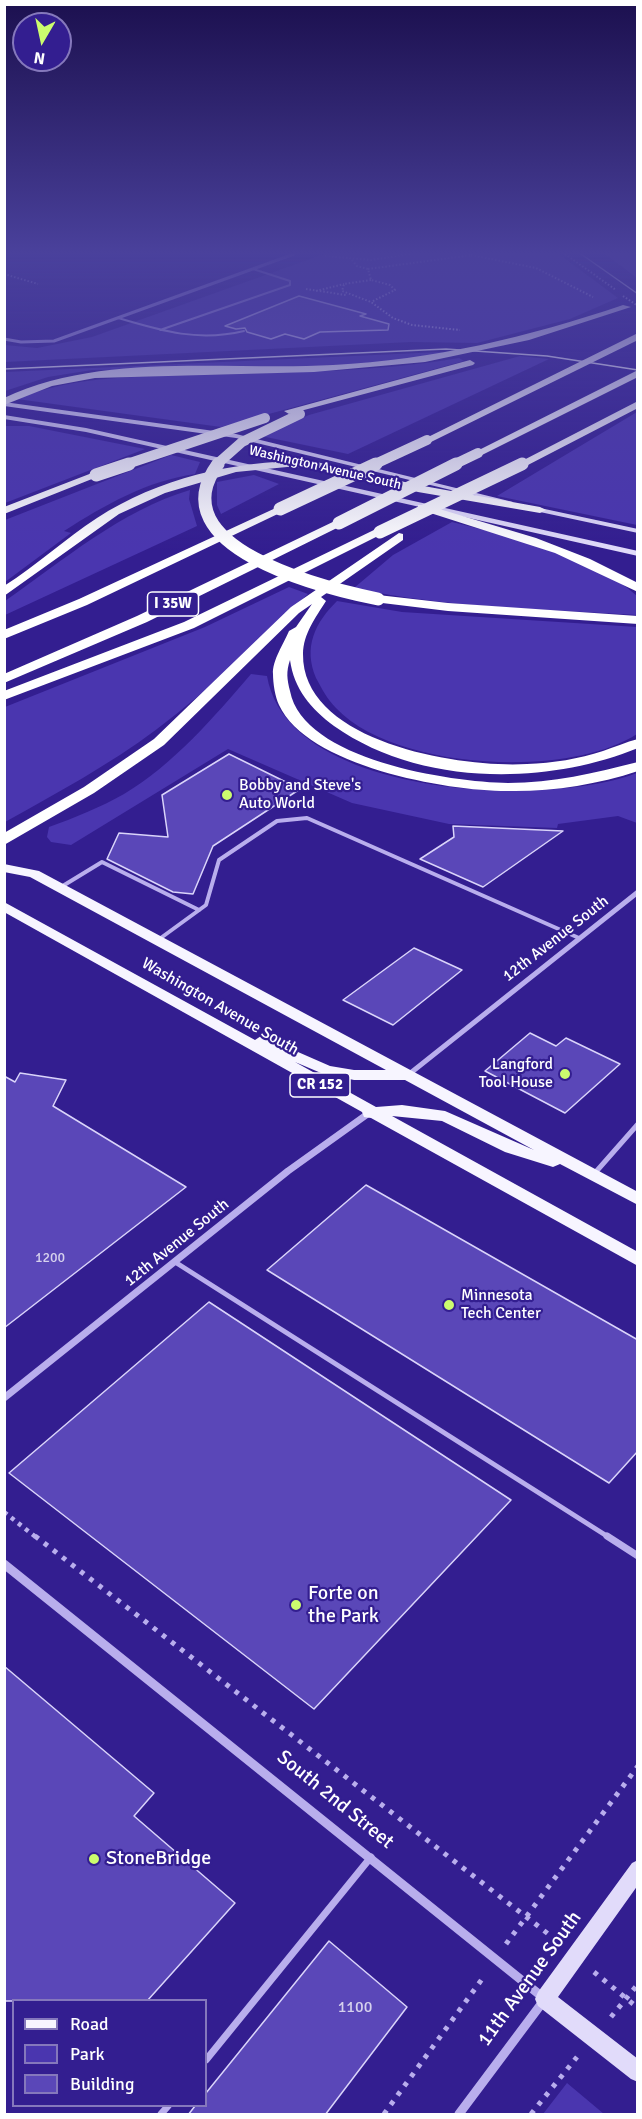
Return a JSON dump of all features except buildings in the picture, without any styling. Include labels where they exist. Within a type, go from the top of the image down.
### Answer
[{"type":"highway","points":[[4,403],[24,391],[51,382],[85,376],[132,372],[308,370],[397,364],[470,353]]},
{"type":"highway","points":[[4,511],[186,443],[503,353]]},
{"type":"highway","points":[[542,384],[593,353]]},
{"type":"highway","name":"I 35W","points":[[4,635],[83,602],[280,510],[604,353]]},
{"type":"highway","name":"I 35W","points":[[4,679],[151,614],[339,523],[638,373]]},
{"type":"highway","points":[[4,696],[189,625],[522,464],[638,404]]},
{"type":"highway","points":[[295,412],[249,436],[220,458],[209,473],[204,488],[206,512],[212,523],[233,545],[265,565],[312,583],[378,599],[448,608],[638,620]]},
{"type":"highway","points":[[4,592],[39,569],[93,526],[131,505],[177,484],[250,468],[286,464],[326,466],[438,493],[540,510]]},
{"type":"highway","points":[[4,840],[89,790],[159,742],[212,694],[295,610],[341,576],[399,537],[522,464]]},
{"type":"highway","points":[[422,507],[560,550],[603,568],[638,588]]},
{"type":"highway","points":[[341,576],[282,651],[277,673],[284,704],[294,719],[324,741],[360,760],[382,768],[441,781],[506,787],[567,783],[638,766]]},
{"type":"highway","points":[[305,619],[295,647],[295,659],[297,673],[311,700],[349,731],[402,754],[467,766],[519,769],[598,758],[638,743]]},
{"type":"main road","name":"Washington Avenue South","points":[[4,403],[236,436],[540,510],[638,531]]},
{"type":"main road","name":"Washington Avenue South","points":[[4,417],[87,430],[638,554]]},
{"type":"main road","name":"Washington Avenue South","points":[[4,868],[34,874],[156,942],[638,1199]]},
{"type":"main road","name":"Washington Avenue South","points":[[4,906],[369,1113],[638,1260]]},
{"type":"main road","points":[[177,1003],[326,1070],[354,1075],[407,1075]]},
{"type":"main road","points":[[369,1113],[413,1110],[444,1116],[511,1148],[593,1176]]},
{"type":"main road","name":"11th Avenue South","points":[[545,1999],[638,1869]]},
{"type":"main road","name":"South 2nd Street","points":[[545,1999],[638,2072]]},
{"type":"street","name":"12th Avenue South","points":[[407,1075],[638,892]]},
{"type":"street","name":"12th Avenue South","points":[[4,1398],[288,1171],[369,1113]]},
{"type":"street","name":"South 2nd Street","points":[[4,1564],[545,1999]]},
{"type":"street","name":"11th Avenue South","points":[[459,2115],[545,1999]]},
{"type":"lane","points":[[156,942],[206,905],[219,860],[277,821],[307,818],[579,938]]},
{"type":"lane","points":[[60,888],[102,862],[199,910]]},
{"type":"lane","points":[[593,1176],[638,1124]]},
{"type":"lane","points":[[174,1262],[638,1556]]},
{"type":"lane","points":[[207,2059],[371,1857]]},
{"type":"path","points":[[4,1512],[526,1915],[638,1766]]},
{"type":"path","points":[[638,1984],[626,2000],[638,2008]]},
{"type":"path","points":[[384,2115],[463,2005]]},
{"type":"path","points":[[531,2115],[559,2078]]},
{"type":"green space","points":[[5,353],[190,353],[5,362]]},
{"type":"green space","points":[[455,353],[396,361],[290,368],[92,370],[48,377],[5,391],[5,372]]},
{"type":"green space","points":[[520,356],[549,359],[348,454],[261,436],[309,415]]},
{"type":"green space","points":[[459,358],[464,361],[221,427],[17,399],[63,385],[111,378],[334,371]]},
{"type":"green space","points":[[637,412],[637,525],[497,496]]},
{"type":"green space","points":[[5,426],[29,426],[145,449],[5,503]]},
{"type":"green space","points":[[171,455],[200,462],[195,474],[143,488],[95,512],[64,531],[71,533],[5,582],[5,520]]},
{"type":"green space","points":[[254,475],[279,484],[221,514],[217,505],[217,482]]},
{"type":"green space","points":[[190,490],[189,499],[197,526],[5,615],[5,601],[93,538],[140,510]]},
{"type":"green space","points":[[452,522],[550,549],[597,569],[619,581],[637,596],[637,615],[460,604],[354,588],[393,555]]},
{"type":"green space","points":[[289,587],[308,594],[196,698],[120,755],[5,822],[5,707],[205,627]]},
{"type":"green space","points":[[337,601],[402,612],[637,627],[637,734],[607,748],[569,758],[527,762],[482,761],[439,755],[398,745],[363,729],[336,708],[316,678],[311,656],[313,636],[329,609]]},
{"type":"green space","points":[[251,674],[267,676],[285,717],[321,748],[369,770],[426,783],[485,790],[544,790],[596,784],[637,773],[637,823],[618,816],[558,824],[557,828],[449,824],[352,803],[228,749],[71,845],[51,842],[47,837],[49,827],[115,799],[159,769],[208,723]]},
{"type":"green space","points":[[567,2083],[604,2114],[543,2114]]},
{"type":"tram line","points":[[4,369],[360,353]]},
{"type":"tram line","points":[[502,353],[547,356],[638,370]]},
{"type":"place","name":"Bobby and Steve's Auto World","points":[[227,795]]},
{"type":"place","name":"Langford Tool House","points":[[565,1074]]},
{"type":"place","name":"Minnesota Tech Center","points":[[449,1305]]},
{"type":"place","name":"Forte on the Park","points":[[296,1605]]},
{"type":"place","name":"StoneBridge","points":[[94,1859]]}]
